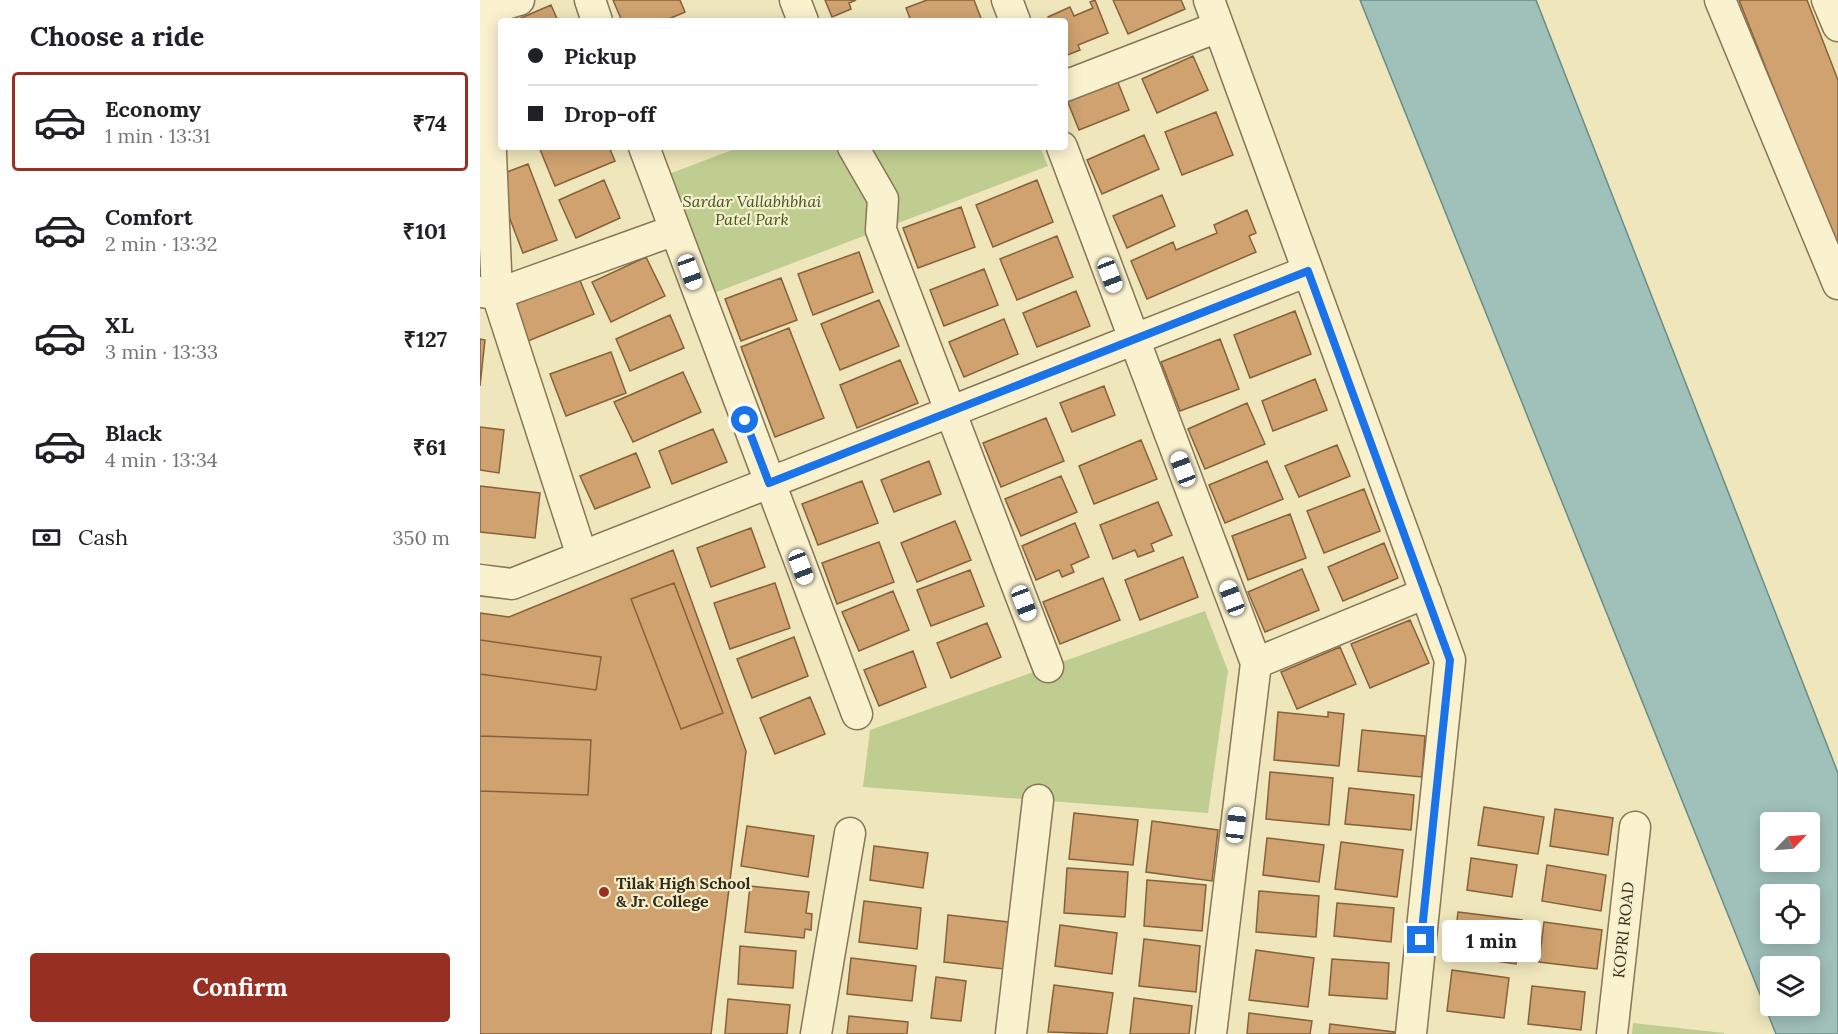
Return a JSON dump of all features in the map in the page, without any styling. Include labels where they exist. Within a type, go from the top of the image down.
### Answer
[{"type":"street","points":[[519,0],[482,13],[489,293],[582,556]]},
{"type":"street","points":[[590,0],[596,18]]},
{"type":"street","points":[[795,0],[802,18]]},
{"type":"street","points":[[1007,0],[1013,18]]},
{"type":"street","points":[[1720,0],[1838,284]]},
{"type":"street","points":[[1827,0],[1838,26]]},
{"type":"street","points":[[1068,85],[1214,13],[1426,592],[1450,660],[1411,1034]]},
{"type":"street","points":[[645,150],[857,714]]},
{"type":"street","points":[[855,150],[883,200],[881,230],[1048,667]]},
{"type":"street","points":[[1063,150],[1256,663],[1211,1034]]},
{"type":"street","points":[[489,293],[675,230]]},
{"type":"street","points":[[480,580],[512,584],[1308,271]]},
{"type":"street","points":[[1256,663],[1426,592]]},
{"type":"street","points":[[1011,1034],[1038,800]]},
{"type":"street","name":"KOPRI ROAD","points":[[1612,1034],[1635,827]]},
{"type":"street","points":[[816,1034],[849,833]]},
{"type":"green space","name":"Sardar Vallabhbhai Patel Park","points":[[732,150],[1041,150],[1048,166],[714,293],[669,174]]},
{"type":"green space","points":[[1205,611],[1228,671],[1208,813],[863,787],[870,730]]},
{"type":"green space","points":[[1633,1023],[1724,1033],[1724,1034],[1632,1034]]},
{"type":"water","points":[[1360,0],[1536,0],[1838,773],[1838,1034],[1776,1034],[1769,1016],[1820,1016],[1820,956],[1760,956],[1760,994]]},
{"type":"building","points":[[613,0],[680,0],[685,12],[671,18],[621,18]]},
{"type":"building","points":[[825,0],[856,0],[849,3],[851,9],[832,17]]},
{"type":"building","points":[[927,0],[974,0],[981,18],[910,18],[906,8]]},
{"type":"building","points":[[1095,0],[1108,33],[1078,45],[1080,50],[1068,55],[1068,18],[1048,17],[1070,7],[1074,16],[1093,8],[1090,2]]},
{"type":"building","points":[[1113,0],[1181,0],[1185,9],[1128,34]]},
{"type":"building","points":[[1739,0],[1807,0],[1838,80],[1838,251]]},
{"type":"building","points":[[551,5],[557,18],[521,18]]},
{"type":"building","points":[[1193,56],[1208,90],[1157,113],[1142,79]]},
{"type":"building","points":[[1115,75],[1129,110],[1079,130],[1068,102],[1068,94]]},
{"type":"building","points":[[1216,112],[1233,155],[1182,175],[1165,132]]},
{"type":"building","points":[[1144,135],[1159,169],[1102,194],[1087,160]]},
{"type":"building","points":[[540,150],[610,150],[615,161],[555,186]]},
{"type":"building","points":[[528,164],[557,240],[523,253],[494,177]]},
{"type":"building","points":[[604,180],[620,218],[576,238],[559,200]]},
{"type":"building","points":[[1037,180],[1053,222],[993,247],[976,205]]},
{"type":"building","points":[[1162,195],[1175,226],[1127,248],[1113,216]]},
{"type":"building","points":[[961,207],[975,247],[918,268],[903,228]]},
{"type":"building","points":[[1247,210],[1256,233],[1249,236],[1256,252],[1147,299],[1131,261],[1173,242],[1176,250],[1217,233],[1214,225]]},
{"type":"building","points":[[1057,236],[1073,277],[1017,300],[1000,259]]},
{"type":"building","points":[[859,252],[873,292],[813,315],[798,274]]},
{"type":"building","points":[[646,257],[665,296],[611,322],[592,282]]},
{"type":"building","points":[[984,269],[998,305],[944,326],[930,290]]},
{"type":"building","points":[[579,278],[594,314],[528,341],[513,305]]},
{"type":"building","points":[[781,278],[797,320],[741,341],[725,299]]},
{"type":"building","points":[[1076,291],[1090,326],[1037,347],[1023,313]]},
{"type":"building","points":[[879,300],[899,346],[840,370],[821,324]]},
{"type":"building","points":[[1295,311],[1311,354],[1250,378],[1234,335]]},
{"type":"building","points":[[670,315],[684,348],[630,371],[616,339]]},
{"type":"building","points":[[1004,319],[1018,354],[964,377],[949,342]]},
{"type":"building","points":[[789,328],[824,418],[775,437],[741,347]]},
{"type":"building","points":[[480,339],[485,340],[480,386]]},
{"type":"building","points":[[1220,339],[1239,389],[1180,411],[1161,362]]},
{"type":"building","points":[[611,352],[626,393],[566,416],[550,374]]},
{"type":"building","points":[[900,360],[918,403],[857,428],[840,385]]},
{"type":"building","points":[[683,372],[701,412],[633,442],[614,402]]},
{"type":"building","points":[[1315,379],[1327,410],[1273,431],[1262,401]]},
{"type":"building","points":[[1104,386],[1115,415],[1072,432],[1060,403]]},
{"type":"building","points":[[1247,403],[1265,444],[1205,469],[1188,429]]},
{"type":"building","points":[[1046,418],[1064,461],[1001,487],[983,443]]},
{"type":"building","points":[[480,427],[504,430],[499,473],[480,470]]},
{"type":"building","points":[[713,429],[727,462],[672,484],[659,451]]},
{"type":"building","points":[[1141,440],[1157,479],[1094,504],[1079,466]]},
{"type":"building","points":[[1337,445],[1350,476],[1299,497],[1285,466]]},
{"type":"building","points":[[636,453],[650,487],[595,509],[580,476]]},
{"type":"building","points":[[929,461],[941,494],[894,512],[881,480]]},
{"type":"building","points":[[1267,461],[1283,499],[1225,523],[1209,485]]},
{"type":"building","points":[[1061,476],[1077,512],[1021,536],[1005,499]]},
{"type":"building","points":[[862,481],[878,523],[818,545],[802,504]]},
{"type":"building","points":[[480,486],[540,493],[535,538],[480,532]]},
{"type":"building","points":[[1364,489],[1380,531],[1324,553],[1307,511]]},
{"type":"building","points":[[1158,502],[1172,535],[1151,544],[1154,551],[1138,557],[1135,550],[1113,559],[1100,525]]},
{"type":"building","points":[[1290,514],[1306,558],[1248,580],[1232,536]]},
{"type":"building","points":[[955,521],[971,560],[917,582],[901,543]]},
{"type":"building","points":[[1075,523],[1089,557],[1071,565],[1074,572],[1062,577],[1059,570],[1036,580],[1022,546]]},
{"type":"building","points":[[751,528],[765,567],[711,587],[697,548]]},
{"type":"building","points":[[879,542],[894,582],[837,604],[822,563]]},
{"type":"building","points":[[1384,543],[1398,578],[1343,601],[1328,567]]},
{"type":"building","name":"Tilak High School & Jr. College","points":[[673,550],[746,751],[711,1034],[480,1034],[480,613],[509,617]]},
{"type":"building","points":[[1183,557],[1198,597],[1140,620],[1125,580]]},
{"type":"building","points":[[1302,569],[1319,610],[1265,632],[1248,592]]},
{"type":"building","points":[[970,570],[984,606],[931,626],[917,590]]},
{"type":"building","points":[[1103,578],[1120,620],[1060,644],[1043,602]]},
{"type":"building","points":[[674,583],[723,713],[681,729],[631,599]]},
{"type":"building","points":[[775,583],[790,628],[730,649],[714,603]]},
{"type":"building","points":[[893,591],[909,630],[859,651],[842,612]]},
{"type":"building","points":[[1410,620],[1429,663],[1370,688],[1351,644]]},
{"type":"building","points":[[987,623],[1001,657],[951,678],[937,643]]},
{"type":"building","points":[[794,637],[808,676],[752,698],[737,659]]},
{"type":"building","points":[[480,640],[601,657],[596,690],[480,674]]},
{"type":"building","points":[[1340,647],[1356,684],[1297,709],[1281,672]]},
{"type":"building","points":[[913,651],[926,687],[879,706],[864,670]]},
{"type":"building","points":[[810,697],[825,734],[775,754],[760,718]]},
{"type":"building","points":[[1278,712],[1328,717],[1328,712],[1344,714],[1339,766],[1274,760]]},
{"type":"building","points":[[1362,730],[1425,736],[1422,777],[1358,771]]},
{"type":"building","points":[[480,736],[591,740],[588,795],[480,791]]},
{"type":"building","points":[[1270,772],[1333,778],[1329,825],[1266,819]]},
{"type":"building","points":[[1349,788],[1414,795],[1411,830],[1345,824]]},
{"type":"building","points":[[1484,807],[1544,817],[1538,854],[1478,845]]},
{"type":"building","points":[[1555,809],[1613,818],[1608,855],[1550,846]]},
{"type":"building","points":[[1074,813],[1138,820],[1133,865],[1069,859]]},
{"type":"building","points":[[1152,821],[1218,830],[1212,881],[1146,872]]},
{"type":"building","points":[[747,826],[814,836],[808,877],[741,866]]},
{"type":"building","points":[[1267,838],[1324,845],[1319,882],[1263,875]]},
{"type":"building","points":[[1341,842],[1403,850],[1397,897],[1335,889]]},
{"type":"building","points":[[874,846],[928,853],[923,888],[870,880]]},
{"type":"building","points":[[1471,858],[1517,865],[1512,897],[1467,890]]},
{"type":"building","points":[[1547,865],[1606,875],[1601,911],[1542,901]]},
{"type":"building","points":[[1067,868],[1128,872],[1125,917],[1064,913]]},
{"type":"building","points":[[1147,880],[1206,885],[1202,931],[1144,926]]},
{"type":"building","points":[[750,886],[809,892],[806,913],[812,914],[811,930],[805,929],[804,938],[745,932]]},
{"type":"building","points":[[1259,891],[1319,896],[1316,937],[1256,932]]},
{"type":"building","points":[[864,901],[921,908],[917,949],[859,942]]},
{"type":"building","points":[[1337,903],[1394,908],[1391,942],[1334,936]]},
{"type":"building","points":[[1458,912],[1522,920],[1516,964],[1453,955]]},
{"type":"building","points":[[948,915],[1008,922],[1004,969],[944,962]]},
{"type":"building","points":[[1544,922],[1602,930],[1597,969],[1539,962]]},
{"type":"building","points":[[1060,925],[1117,933],[1112,974],[1055,966]]},
{"type":"building","points":[[1144,939],[1200,946],[1196,992],[1139,986]]},
{"type":"building","points":[[740,946],[796,951],[793,988],[738,984]]},
{"type":"building","points":[[1256,950],[1314,958],[1308,1007],[1249,1000]]},
{"type":"building","points":[[851,958],[916,966],[912,1001],[847,994]]},
{"type":"building","points":[[1332,959],[1389,963],[1387,999],[1329,995]]},
{"type":"building","points":[[1452,970],[1509,978],[1504,1018],[1447,1011]]},
{"type":"building","points":[[936,977],[966,981],[961,1021],[931,1018]]},
{"type":"building","points":[[1054,985],[1113,993],[1107,1034],[1048,1032]]},
{"type":"building","points":[[1532,986],[1585,992],[1581,1030],[1528,1024]]},
{"type":"building","points":[[1134,998],[1192,1006],[1189,1034],[1130,1034]]},
{"type":"building","points":[[728,999],[790,1005],[787,1034],[725,1034]]},
{"type":"building","points":[[1249,1013],[1312,1021],[1310,1034],[1247,1034]]},
{"type":"building","points":[[849,1016],[908,1022],[907,1034],[847,1034]]},
{"type":"building","points":[[1330,1024],[1394,1032],[1394,1034],[1329,1034]]},
{"type":"place","name":"Tilak High School & Jr. College","points":[[604,892]]},
{"type":"route","points":[[745,420],[769,483],[1308,271],[1450,660],[1421,940]]}]
